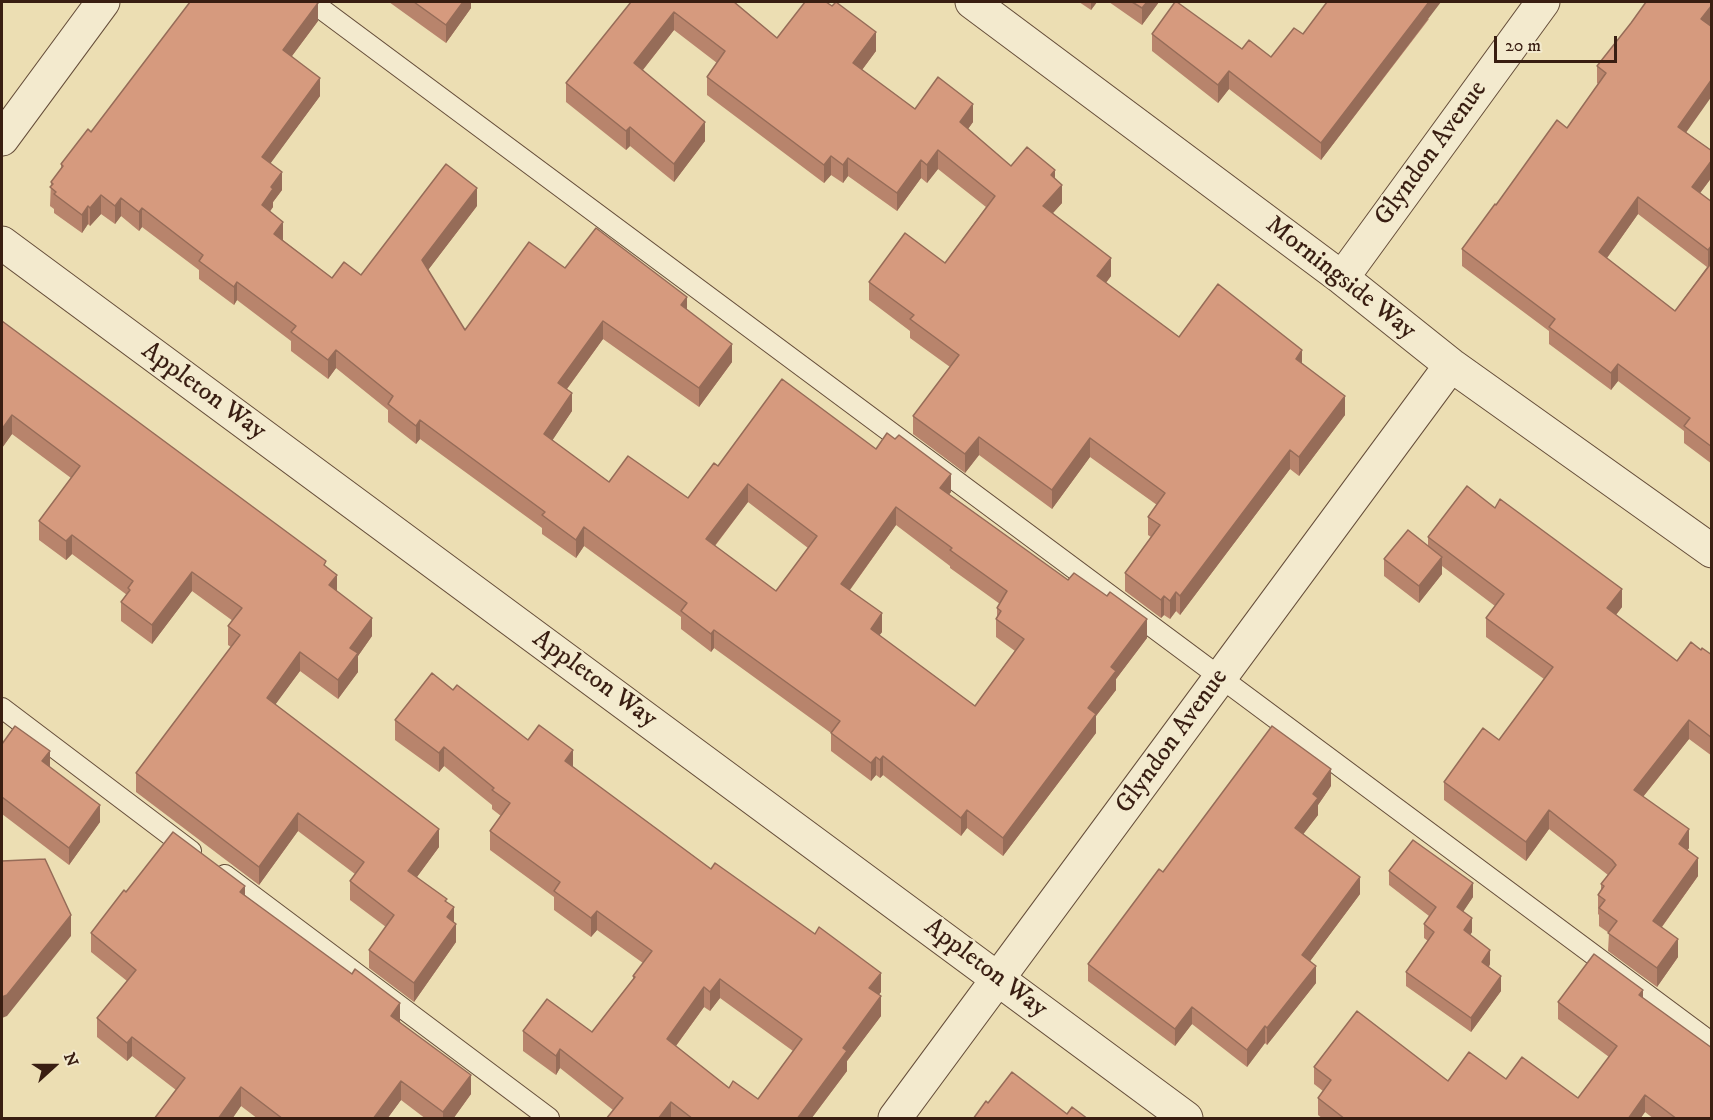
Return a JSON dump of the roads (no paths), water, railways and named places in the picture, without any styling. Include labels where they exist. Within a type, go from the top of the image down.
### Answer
[{"type":"street","points":[[2,139],[103,2]]},
{"type":"street","name":"Morningside Way","points":[[972,2],[1342,278],[1451,365],[1712,552]]},
{"type":"street","name":"Glyndon Avenue","points":[[1342,278],[1542,2]]},
{"type":"street","name":"Appleton Way","points":[[2,243],[1186,1119]]},
{"type":"street","name":"Glyndon Avenue","points":[[895,1119],[1451,365]]},
{"type":"lane","points":[[312,2],[1712,1044]]},
{"type":"lane","points":[[2,708],[549,1119]]}]
